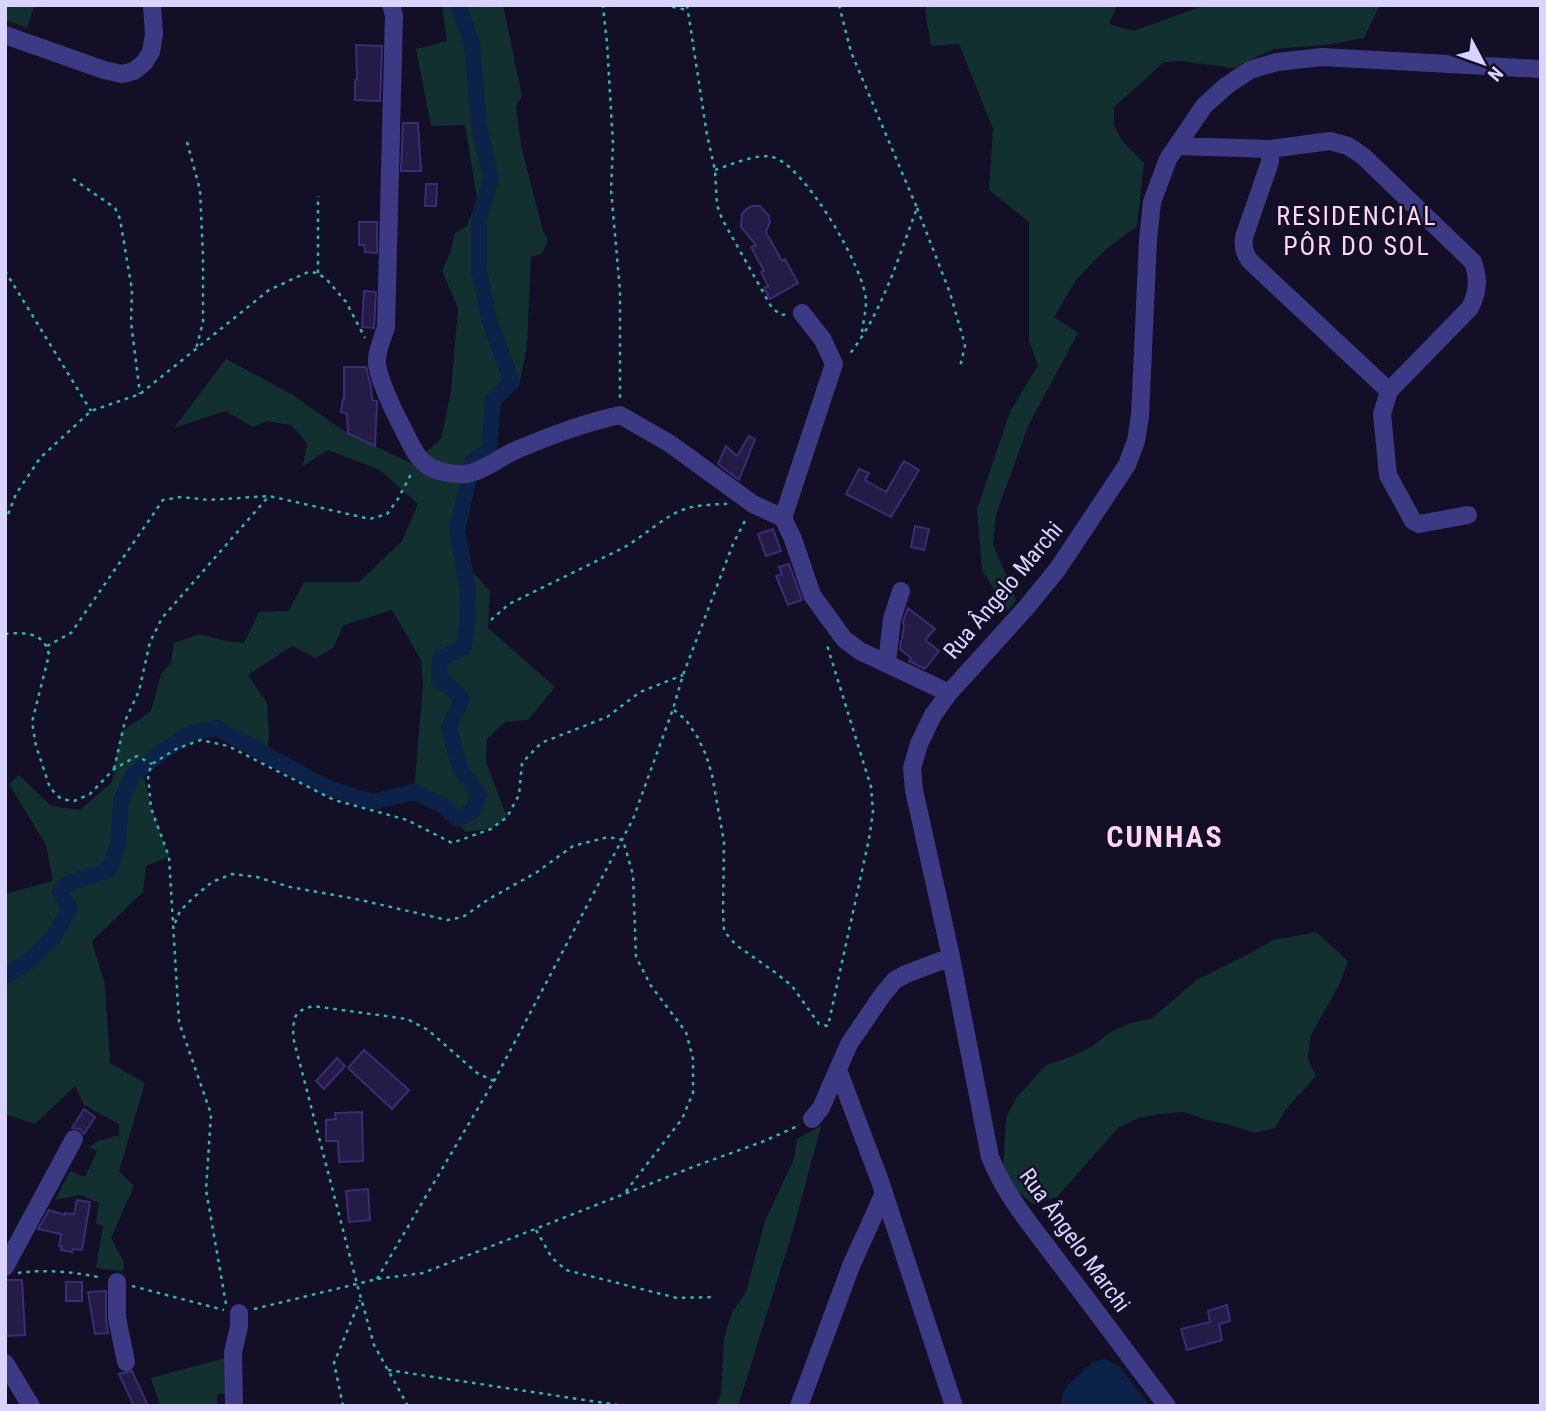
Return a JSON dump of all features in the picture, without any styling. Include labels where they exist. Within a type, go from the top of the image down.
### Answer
[{"type":"street","points":[[5,35],[122,74],[135,71],[151,52],[154,34],[152,5]]},
{"type":"street","points":[[391,5],[394,15],[386,327],[376,360],[383,384],[419,458],[429,467],[463,475],[542,439],[593,421],[620,415],[669,443],[753,504],[783,518],[812,595],[844,639],[860,651],[949,692]]},
{"type":"street","name":"Rua Ângelo Marchi","points":[[1167,1406],[1015,1206],[990,1157],[951,957],[920,823],[912,768],[919,744],[933,715],[949,692],[1057,570],[1127,465],[1136,440],[1140,416],[1147,240],[1152,202],[1168,159],[1204,106],[1226,86],[1250,70],[1277,62],[1322,57],[1541,69]]},
{"type":"street","points":[[1177,146],[1270,149],[1330,141],[1348,146],[1363,156],[1473,262],[1478,285],[1469,308],[1389,391],[1382,414],[1388,475],[1413,522],[1419,524],[1468,515]]},
{"type":"street","points":[[1270,149],[1270,162],[1244,237],[1245,254],[1389,391]]},
{"type":"street","points":[[783,518],[834,365],[823,340],[802,313]]},
{"type":"street","points":[[887,662],[892,619],[901,591]]},
{"type":"street","points":[[812,1119],[821,1108],[849,1044],[895,980],[951,957]]},
{"type":"street","points":[[838,1070],[884,1193],[954,1406]]},
{"type":"street","points":[[12,1270],[74,1139]]},
{"type":"street","points":[[799,1406],[851,1266],[884,1193]]},
{"type":"street","points":[[117,1282],[117,1318],[126,1362]]},
{"type":"street","points":[[234,1406],[233,1352],[239,1327],[239,1313]]},
{"type":"street","points":[[5,1363],[30,1406]]},
{"type":"path","points":[[605,5],[603,7],[613,144],[611,190],[620,291],[620,415]]},
{"type":"path","points":[[664,5],[687,8],[715,170],[717,205],[722,219],[772,308],[781,315],[802,313]]},
{"type":"path","points":[[839,5],[851,52],[950,293],[965,345],[960,367]]},
{"type":"path","points":[[187,142],[200,190],[203,257],[203,322],[195,349]]},
{"type":"path","points":[[715,170],[748,158],[772,157],[795,171],[838,230],[854,264],[866,300],[861,336]]},
{"type":"path","points":[[73,179],[115,208],[120,219],[132,290],[131,322],[140,394]]},
{"type":"path","points":[[318,196],[318,273]]},
{"type":"path","points":[[834,365],[847,358],[878,307],[917,208]]},
{"type":"path","points":[[5,271],[91,411]]},
{"type":"path","points":[[5,522],[16,494],[40,458],[91,411],[140,394],[269,290],[308,272],[318,273],[346,302],[376,360]]},
{"type":"path","points":[[47,646],[71,633],[163,500],[181,497],[209,500],[269,496],[370,519],[387,513],[398,499],[419,458]]},
{"type":"path","points":[[114,769],[125,721],[139,691],[150,642],[162,618],[269,496]]},
{"type":"path","points":[[377,1279],[494,1082],[623,840],[645,789],[683,676],[733,544],[753,504],[688,508],[662,521],[638,540],[509,604],[491,620]]},
{"type":"path","points":[[5,507],[9,512]]},
{"type":"path","points":[[5,634],[23,632],[37,637],[47,646],[49,655],[32,722],[36,746],[50,788],[61,799],[74,801],[90,794],[114,769],[137,756],[150,763]]},
{"type":"path","points":[[673,709],[686,720],[698,738],[712,775],[724,842],[724,931],[736,944],[792,986],[819,1024],[828,1026],[873,811],[871,788],[823,633]]},
{"type":"path","points":[[150,763],[201,740],[229,746],[334,800],[407,820],[452,843],[491,829],[508,817],[519,794],[522,763],[541,743],[607,717],[640,692],[683,676]]},
{"type":"path","points":[[12,1270],[89,1275],[227,1310],[205,1190],[211,1114],[179,1021],[169,857],[152,808],[148,775],[150,763]]},
{"type":"path","points":[[173,926],[180,911],[194,897],[212,883],[232,874],[257,877],[290,887],[447,920],[463,917],[537,872],[573,846],[608,837],[623,840]]},
{"type":"path","points":[[623,840],[633,875],[636,957],[651,986],[686,1032],[692,1059],[693,1093],[682,1119],[623,1195]]},
{"type":"path","points":[[408,1406],[374,1345],[293,1037],[294,1018],[300,1010],[313,1006],[407,1019],[428,1030],[477,1073],[494,1082]]},
{"type":"path","points":[[239,1313],[377,1279],[424,1273],[762,1142],[812,1119]]},
{"type":"path","points":[[536,1230],[552,1258],[566,1270],[677,1298],[712,1297]]},
{"type":"path","points":[[343,1406],[334,1363],[361,1298]]},
{"type":"path","points":[[387,1370],[624,1406]]},
{"type":"green space","points":[[5,5],[35,5],[27,28],[5,20]]},
{"type":"green space","points":[[442,5],[503,5],[522,96],[516,106],[521,146],[543,231],[548,239],[542,254],[531,257],[527,345],[520,381],[497,404],[495,461],[471,469],[435,465],[421,456],[441,439],[451,391],[458,308],[442,271],[455,233],[467,226],[477,199],[465,125],[431,126],[416,49],[447,41]]},
{"type":"green space","points":[[928,5],[1117,5],[1109,24],[1133,31],[1206,5],[1380,5],[1364,38],[1325,45],[1273,49],[1234,68],[1180,61],[1164,62],[1114,107],[1114,125],[1122,141],[1144,163],[1137,226],[1104,251],[1076,280],[1054,317],[1078,333],[1028,426],[996,515],[993,544],[1016,600],[1008,611],[982,570],[977,509],[1010,412],[1038,365],[1029,341],[1029,222],[989,190],[993,129],[959,44],[931,46],[925,10]]},
{"type":"green space","points":[[226,359],[293,395],[342,430],[425,470],[468,485],[457,530],[464,562],[490,591],[488,628],[555,687],[528,720],[505,722],[487,739],[486,762],[507,817],[491,829],[465,832],[443,807],[414,792],[423,684],[421,660],[392,610],[344,625],[333,648],[316,658],[292,646],[248,675],[267,703],[267,755],[217,728],[191,733],[142,768],[151,808],[169,857],[146,866],[143,892],[92,941],[105,985],[110,1063],[145,1083],[119,1171],[134,1186],[111,1238],[124,1262],[123,1271],[96,1268],[103,1226],[96,1224],[99,1203],[80,1195],[55,1200],[70,1171],[85,1177],[97,1151],[89,1147],[98,1141],[119,1135],[119,1124],[84,1105],[75,1086],[35,1124],[5,1114],[5,894],[53,881],[46,845],[9,784],[19,775],[51,806],[80,810],[112,782],[121,732],[151,711],[161,674],[171,663],[174,643],[200,634],[244,643],[259,612],[289,611],[304,582],[359,582],[402,541],[418,504],[380,470],[328,450],[303,466],[307,443],[291,425],[267,421],[253,427],[225,411],[174,428]]},
{"type":"green space","points":[[1316,932],[1348,961],[1340,983],[1310,1037],[1308,1059],[1316,1076],[1286,1109],[1275,1128],[1254,1133],[1184,1112],[1139,1118],[1118,1128],[1057,1197],[1033,1204],[1016,1190],[1003,1172],[1006,1117],[1017,1097],[1046,1065],[1091,1047],[1109,1033],[1130,1023],[1151,1019],[1198,979],[1273,940]]},
{"type":"green space","points":[[821,1126],[793,1230],[738,1406],[716,1406],[721,1394],[724,1339],[732,1312],[746,1292],[765,1221],[794,1159],[797,1139]]},
{"type":"green space","points":[[225,1358],[226,1393],[217,1394],[217,1406],[160,1406],[151,1378]]},
{"type":"water","points":[[1104,1359],[1118,1365],[1150,1406],[1061,1406],[1063,1393],[1069,1384],[1094,1361]]},
{"type":"building","points":[[356,45],[382,46],[380,101],[355,100]]},
{"type":"building","points":[[403,123],[418,123],[421,171],[401,171]]},
{"type":"building","points":[[426,184],[437,184],[436,206],[425,206]]},
{"type":"building","points":[[752,206],[760,206],[769,216],[766,232],[798,283],[770,299],[764,288],[768,286],[761,272],[764,271],[751,247],[756,245],[741,227],[742,214]]},
{"type":"building","points":[[359,222],[377,222],[377,253],[365,252],[364,245],[359,245]]},
{"type":"building","points":[[364,291],[376,292],[374,328],[362,327]]},
{"type":"building","points":[[344,367],[366,367],[372,400],[377,401],[375,446],[348,433],[347,414],[341,412],[344,399]]},
{"type":"building","points":[[749,436],[755,439],[739,480],[718,464],[726,446],[737,456]]},
{"type":"building","points":[[904,461],[919,470],[891,517],[846,494],[859,469],[869,473],[865,480],[886,492]]},
{"type":"building","points":[[915,526],[929,529],[924,550],[911,547]]},
{"type":"building","points":[[773,529],[781,551],[766,556],[758,534]]},
{"type":"building","points":[[789,564],[802,600],[788,605],[776,576],[782,574],[779,567]]},
{"type":"building","points":[[908,608],[935,629],[925,640],[939,651],[925,669],[909,661],[911,658],[900,649],[903,621]]},
{"type":"building","points":[[364,1050],[409,1090],[392,1109],[348,1068]]},
{"type":"building","points":[[337,1058],[345,1066],[324,1089],[316,1081]]},
{"type":"building","points":[[84,1109],[95,1117],[84,1134],[80,1129],[72,1128]]},
{"type":"building","points":[[362,1112],[363,1161],[339,1162],[338,1141],[326,1141],[326,1120],[336,1119],[335,1113]]},
{"type":"building","points":[[368,1189],[370,1220],[349,1222],[346,1191]]},
{"type":"building","points":[[77,1200],[90,1202],[82,1250],[61,1250],[61,1234],[38,1229],[49,1210],[65,1215],[74,1214]]},
{"type":"building","points":[[5,1280],[22,1280],[25,1335],[6,1336]]},
{"type":"building","points":[[66,1282],[82,1282],[82,1301],[66,1301]]},
{"type":"building","points":[[106,1291],[108,1333],[95,1334],[88,1292]]},
{"type":"building","points":[[1227,1305],[1230,1321],[1219,1324],[1222,1340],[1187,1350],[1181,1329],[1210,1322],[1208,1311]]},
{"type":"building","points":[[132,1371],[148,1406],[134,1406],[119,1374]]},
{"type":"waterway","points":[[5,976],[27,963],[54,936],[70,908],[59,892],[69,883],[109,870],[118,845],[121,801],[132,776],[191,733],[217,728],[326,787],[372,802],[414,792],[442,805],[457,819],[472,812],[479,795],[460,768],[449,728],[462,699],[452,688],[439,680],[440,659],[464,647],[468,589],[457,530],[473,461],[489,451],[493,400],[512,382],[489,319],[479,270],[479,219],[491,179],[479,126],[472,44],[458,5]]},
{"type":"district","name":"RESIDENCIAL PÔR DO SOL","points":[[1357,231]]},
{"type":"district","name":"CUNHAS","points":[[1165,837]]}]
